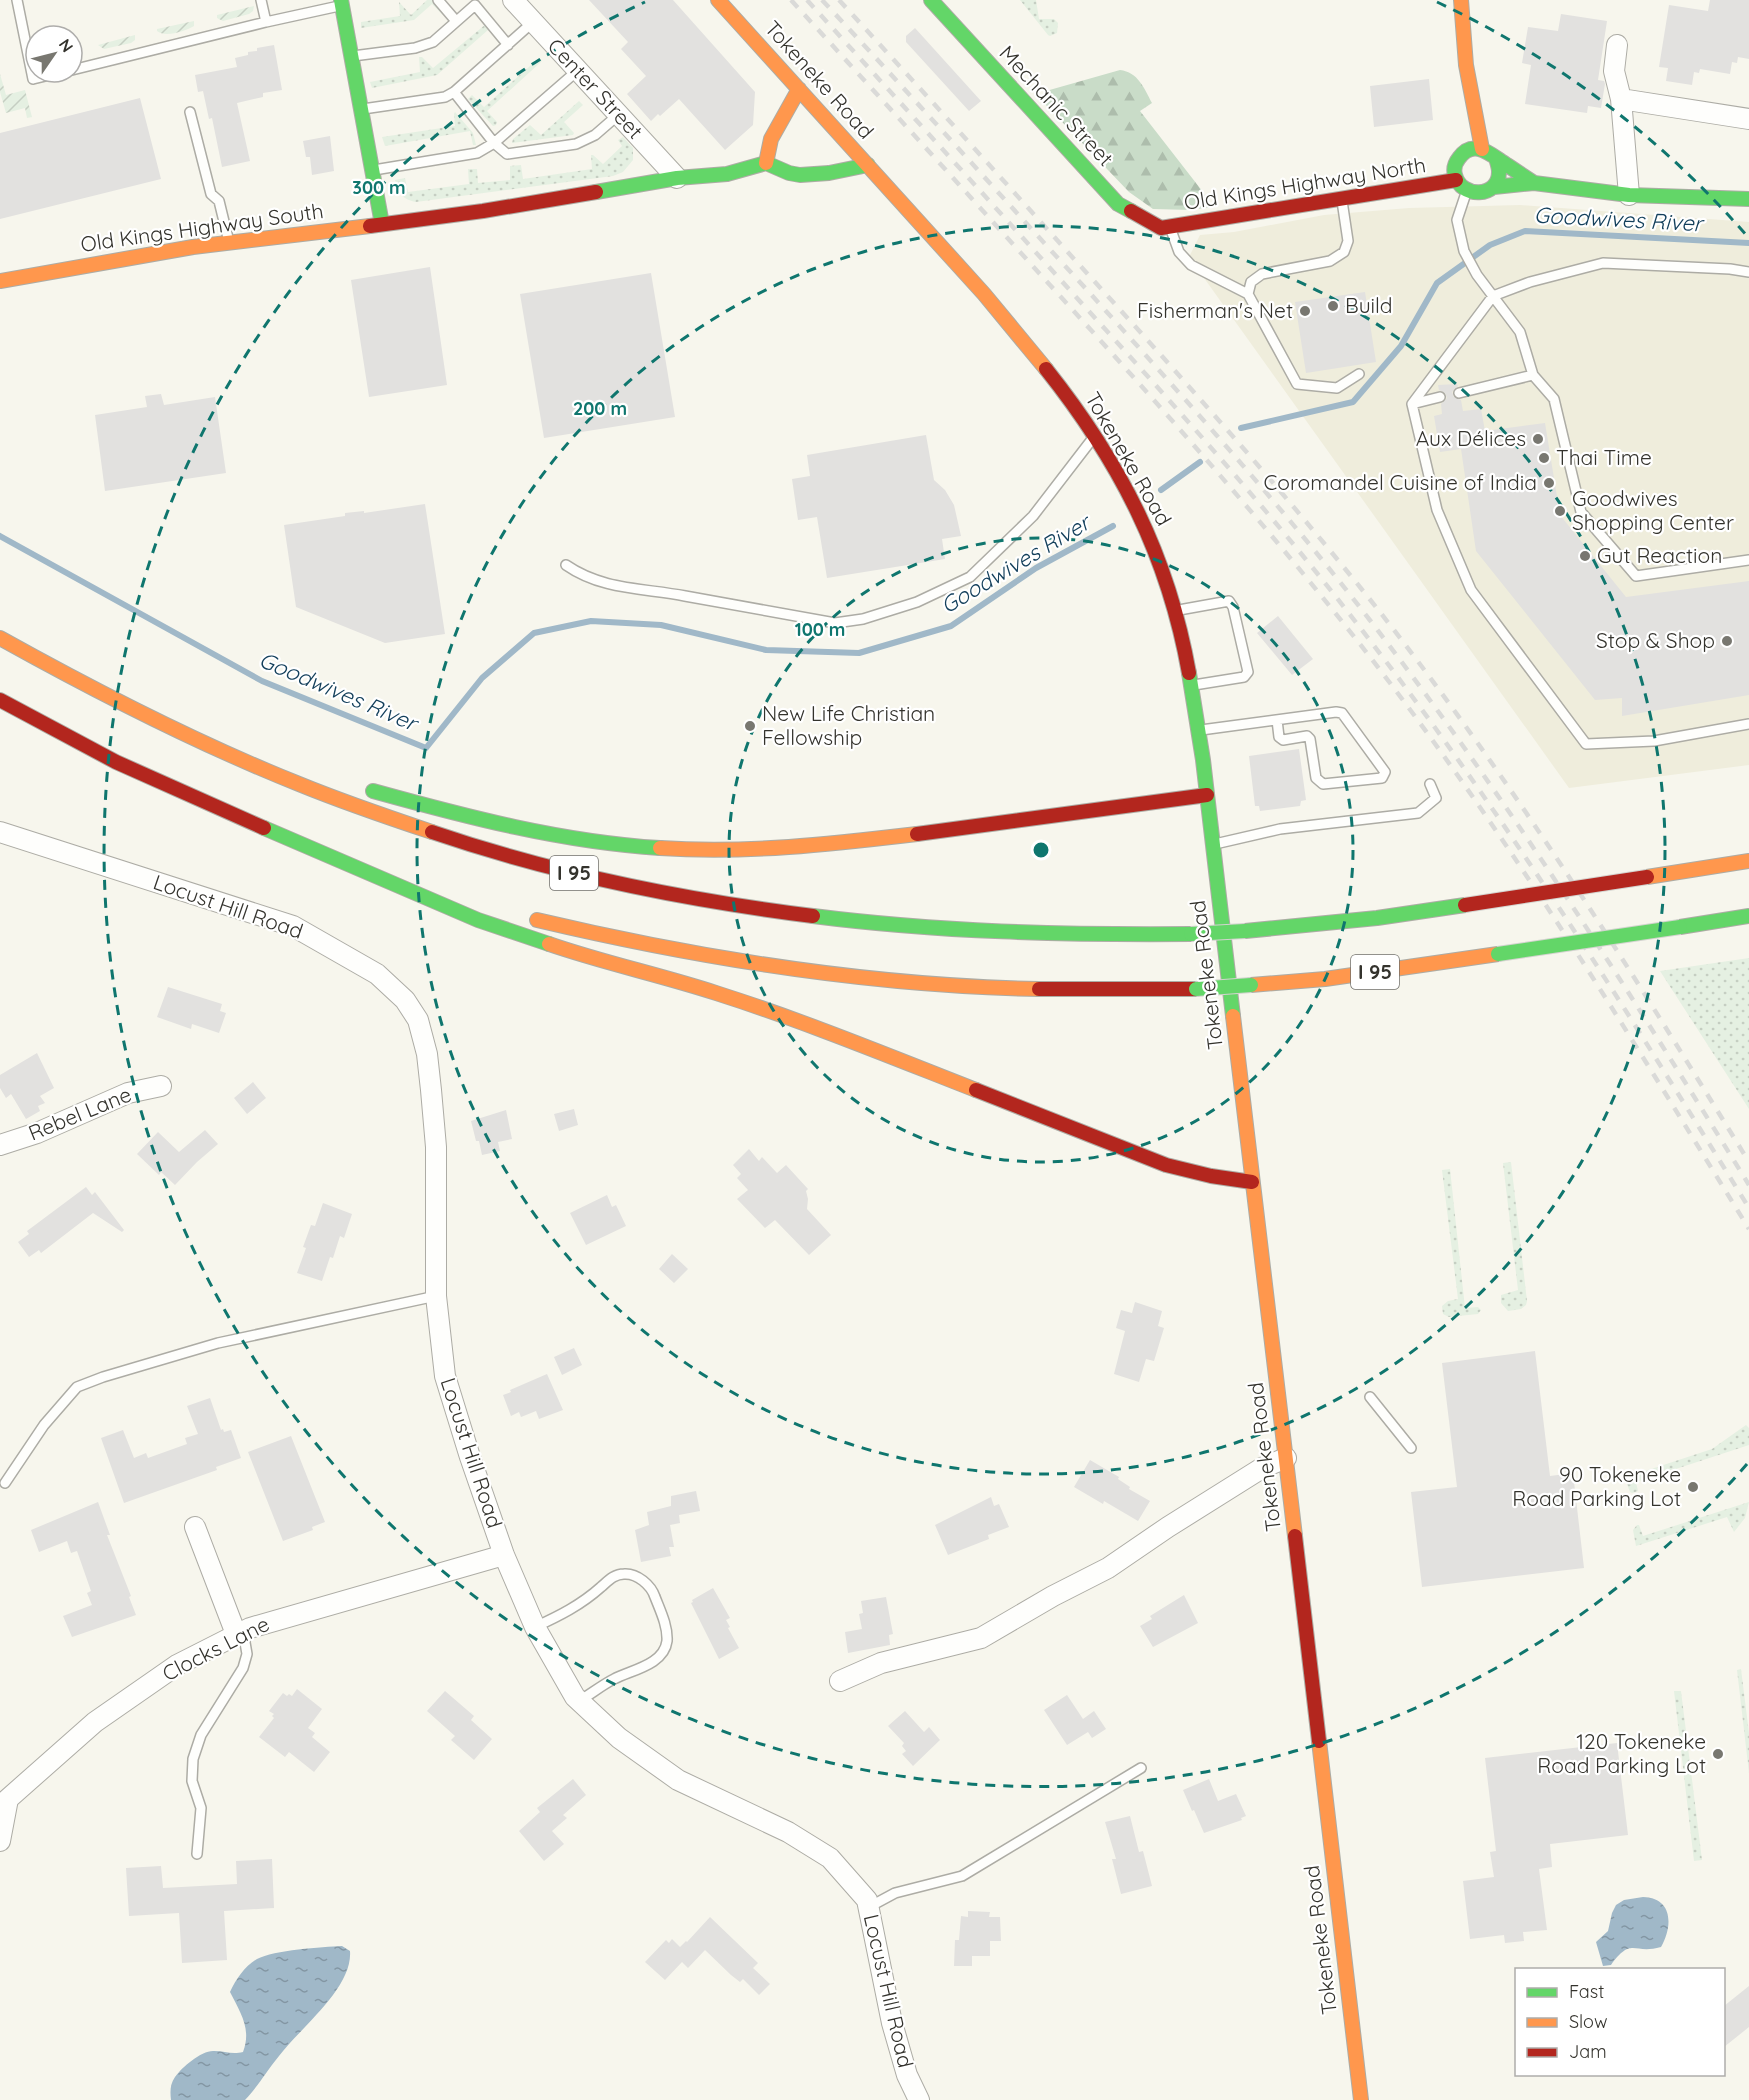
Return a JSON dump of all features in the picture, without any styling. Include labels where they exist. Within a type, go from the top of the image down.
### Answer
[{"type":"main road","name":"Tokeneke Road","points":[[718,0],[1020,336],[1060,387],[1113,466],[1146,528],[1160,560],[1176,610],[1191,686],[1207,795],[1361,2100]]},
{"type":"main road","name":"Mechanic Street","points":[[931,0],[1118,204],[1166,228]]},
{"type":"main road","points":[[1461,0],[1466,66],[1482,148],[1534,183]]},
{"type":"main road","points":[[341,3],[382,224]]},
{"type":"main road","points":[[799,89],[771,139],[766,163],[779,170],[800,175],[829,173],[868,165]]},
{"type":"main road","name":"Old Kings Highway North","points":[[1466,191],[1456,180],[1454,173],[1458,159],[1468,150],[1482,148]]},
{"type":"main road","points":[[1494,187],[1500,173],[1496,158]]},
{"type":"main road","name":"Old Kings Highway South","points":[[0,281],[193,247],[483,211],[677,178],[727,174],[766,163]]},
{"type":"main road","name":"Old Kings Highway North","points":[[1166,228],[1456,180]]},
{"type":"main road","points":[[1466,191],[1480,194],[1494,187],[1534,183],[1629,195],[1749,199]]},
{"type":"main road","name":"I 95","points":[[0,638],[115,701],[199,742],[344,802],[466,843],[557,869],[704,901],[849,923],[936,930],[1076,936],[1245,931],[1366,919],[1749,861]]},
{"type":"main road","points":[[0,700],[116,762],[253,825],[478,920],[592,958],[713,992],[803,1022],[1166,1165],[1211,1176],[1252,1182]]},
{"type":"main road","points":[[199,742],[310,773]]},
{"type":"main road","points":[[365,789],[475,819],[573,840],[639,848],[706,850],[775,849],[853,842],[1207,795]]},
{"type":"main road","points":[[253,825],[394,877],[466,900]]},
{"type":"main road","name":"I 95","points":[[528,918],[686,953],[835,976],[997,988],[1126,991],[1196,989],[1325,979],[1749,918]]},
{"type":"street","name":"Center Street","points":[[513,0],[677,178]]},
{"type":"street","points":[[1617,45],[1614,70],[1621,99],[1629,195]]},
{"type":"street","points":[[1621,99],[1749,119]]},
{"type":"street","name":"Locust Hill Road","points":[[0,832],[293,926],[377,974],[405,999],[418,1020],[427,1054],[431,1090],[436,1147],[436,1296],[444,1376],[504,1555],[535,1628],[575,1697],[619,1738],[678,1780],[788,1832],[830,1858],[867,1900],[892,2022],[907,2075],[919,2100]]},
{"type":"street","name":"Rebel Lane","points":[[0,1145],[37,1133],[128,1093],[161,1086]]},
{"type":"street","points":[[840,1681],[881,1663],[981,1638],[1053,1596],[1108,1568],[1262,1468],[1286,1458]]},
{"type":"street","points":[[195,1527],[240,1633]]},
{"type":"street","name":"Clocks Lane","points":[[4,1802],[95,1722],[177,1665],[240,1633],[275,1619],[504,1555]]},
{"type":"street","points":[[0,1841],[4,1802]]},
{"type":"lane","points":[[16,0],[24,37]]},
{"type":"lane","points":[[261,0],[266,22]]},
{"type":"lane","points":[[438,0],[456,21]]},
{"type":"lane","points":[[84,67],[341,3]]},
{"type":"lane","points":[[350,56],[415,48],[432,42],[472,3],[508,45]]},
{"type":"lane","points":[[360,109],[445,98],[533,22]]},
{"type":"lane","points":[[372,170],[477,153],[494,143],[577,70]]},
{"type":"lane","points":[[454,92],[494,143],[507,154],[576,144],[595,135],[618,115]]},
{"type":"lane","points":[[190,112],[211,194],[219,201],[230,244]]},
{"type":"lane","points":[[1466,191],[1457,220],[1464,251],[1477,274],[1520,332],[1533,375],[1554,399],[1581,512],[1636,576],[1749,560]]},
{"type":"lane","points":[[1248,294],[1251,282],[1262,274],[1330,261],[1344,252],[1348,241],[1342,199]]},
{"type":"lane","points":[[1166,228],[1179,252],[1191,265],[1248,294],[1297,384],[1337,388],[1359,374]]},
{"type":"lane","points":[[1412,404],[1493,296],[1530,282],[1603,263],[1730,269],[1749,272]]},
{"type":"lane","points":[[1459,393],[1533,375]]},
{"type":"lane","points":[[1412,404],[1440,397]]},
{"type":"lane","points":[[1412,404],[1437,510],[1472,590],[1586,744],[1654,741],[1749,724]]},
{"type":"lane","points":[[566,565],[582,576],[625,588],[663,592],[835,623],[863,619],[917,602],[970,577],[1033,516],[1094,437]]},
{"type":"lane","points":[[1176,610],[1229,601],[1233,607],[1248,672],[1244,677],[1191,686]]},
{"type":"lane","points":[[1198,730],[1336,712],[1342,713],[1385,772],[1382,778],[1323,784],[1316,778],[1310,739],[1307,736],[1283,740],[1276,720]]},
{"type":"lane","points":[[1213,844],[1280,830],[1418,813],[1436,798],[1430,784]]},
{"type":"lane","points":[[5,1482],[44,1425],[77,1387],[103,1377],[218,1343],[436,1296]]},
{"type":"lane","points":[[1370,1397],[1412,1448]]},
{"type":"lane","points":[[535,1628],[584,1602],[611,1578],[622,1574],[633,1575],[653,1591],[665,1624],[667,1640],[664,1650],[657,1659],[613,1679],[579,1701]]},
{"type":"lane","points":[[196,1854],[201,1808],[192,1781],[193,1759],[206,1725],[243,1668],[246,1654],[240,1633]]},
{"type":"lane","points":[[868,1906],[895,1893],[962,1876],[1141,1768]]},
{"type":"shaded area","name":"Goodwives Shopping Center","points":[[1520,205],[1749,222],[1749,765],[1569,788],[1189,257],[1200,235],[1234,232],[1324,215],[1409,208]]},
{"type":"green space","points":[[427,0],[434,0],[443,11],[443,15],[432,4],[414,20],[361,28],[361,22],[400,16],[399,2],[411,15]]},
{"type":"green space","points":[[1020,0],[1036,0],[1039,19],[1054,19],[1058,23],[1057,33],[1048,35]]},
{"type":"green space","points":[[254,6],[253,11],[249,14],[223,21],[217,18],[217,15]]},
{"type":"green space","points":[[194,21],[194,26],[181,32],[165,34],[157,31],[157,29]]},
{"type":"green space","points":[[486,24],[488,30],[437,75],[372,88],[370,82],[420,72],[419,57],[422,57],[433,68]]},
{"type":"green space","points":[[135,35],[135,40],[131,43],[104,49],[98,45]]},
{"type":"green space","points":[[539,58],[542,61],[487,111],[497,122],[493,126],[468,99],[472,95],[484,107]]},
{"type":"green space","points":[[1120,70],[1136,77],[1143,86],[1152,103],[1140,111],[1212,207],[1191,210],[1153,209],[1129,192],[1044,103],[1046,91]]},
{"type":"green space","points":[[0,74],[6,95],[25,90],[32,117],[27,118],[25,108],[6,113],[0,92]]},
{"type":"green space","points":[[579,101],[583,105],[564,122],[574,133],[573,135],[512,143],[513,139],[530,125],[541,135]]},
{"type":"green space","points":[[455,112],[473,133],[476,145],[473,145],[470,131],[385,146],[382,137],[455,126]]},
{"type":"green space","points":[[623,137],[633,148],[633,160],[623,172],[613,176],[416,202],[401,195],[395,180],[405,178],[408,192],[469,184],[468,169],[477,169],[478,183],[510,180],[510,166],[521,165],[523,179],[592,169],[591,155],[603,164],[622,146],[618,140]]},
{"type":"green space","points":[[1749,958],[1749,1109],[1660,971]]},
{"type":"green space","points":[[1511,1162],[1527,1301],[1521,1309],[1508,1311],[1501,1303],[1501,1295],[1518,1290],[1503,1163]]},
{"type":"green space","points":[[1450,1169],[1465,1308],[1478,1307],[1481,1310],[1478,1314],[1449,1317],[1443,1314],[1442,1306],[1448,1301],[1458,1299],[1442,1170]]},
{"type":"green space","points":[[1746,1425],[1749,1428],[1749,1445],[1636,1482],[1638,1491],[1630,1492],[1627,1484],[1636,1474],[1712,1449]]},
{"type":"green space","points":[[1749,1502],[1745,1518],[1734,1532],[1727,1517],[1636,1546],[1633,1530],[1637,1525],[1643,1536]]},
{"type":"green space","points":[[1741,1669],[1749,1733],[1749,1773],[1737,1670]]},
{"type":"green space","points":[[1674,1691],[1681,1691],[1702,1860],[1694,1861]]},
{"type":"water","points":[[1643,1897],[1660,1902],[1668,1915],[1667,1930],[1661,1947],[1629,1949],[1618,1956],[1611,1965],[1603,1966],[1596,1942],[1608,1931],[1616,1905],[1624,1900]]},
{"type":"water","points":[[342,1946],[350,1951],[349,1965],[343,1979],[324,2007],[288,2045],[245,2100],[171,2100],[173,2080],[193,2060],[209,2051],[243,2052],[245,2028],[230,1992],[249,1965],[257,1959],[275,1953]]},
{"type":"building","points":[[589,0],[673,0],[755,92],[753,125],[725,150],[679,99],[651,121],[627,94],[646,76],[621,49],[628,42]]},
{"type":"building","points":[[1710,0],[1749,0],[1749,59],[1738,57],[1737,63],[1732,62],[1730,74],[1700,69],[1699,73],[1694,72],[1692,85],[1666,81],[1668,68],[1659,67],[1669,5],[1708,11]]},
{"type":"building","points":[[1561,14],[1607,21],[1598,80],[1604,81],[1605,84],[1601,108],[1588,106],[1587,113],[1525,104],[1531,65],[1522,63],[1528,27],[1558,31]]},
{"type":"building","points":[[915,28],[981,101],[969,111],[906,42],[906,36]]},
{"type":"building","points":[[274,45],[282,90],[263,93],[263,97],[237,103],[250,161],[222,167],[212,118],[209,119],[203,91],[198,92],[195,75],[237,67],[235,58],[257,51],[257,48]]},
{"type":"building","points":[[1429,79],[1433,120],[1374,127],[1370,86]]},
{"type":"building","points":[[140,98],[161,179],[0,219],[0,133]]},
{"type":"building","points":[[330,136],[334,171],[312,175],[310,157],[306,157],[303,141]]},
{"type":"building","points":[[430,267],[447,385],[369,397],[351,280]]},
{"type":"building","points":[[651,273],[675,417],[544,438],[520,294]]},
{"type":"building","points":[[1365,292],[1376,362],[1306,373],[1295,302]]},
{"type":"building","points":[[1457,384],[1458,386],[1452,392],[1454,397],[1461,400],[1463,411],[1481,409],[1485,431],[1545,423],[1560,515],[1626,597],[1749,581],[1749,695],[1622,716],[1622,698],[1595,700],[1476,551],[1461,449],[1440,452],[1434,416],[1442,414],[1441,404],[1447,398],[1445,393],[1439,390],[1438,385]]},
{"type":"building","points":[[161,394],[164,405],[215,397],[226,473],[105,491],[95,415],[147,407],[145,396]]},
{"type":"building","points":[[926,435],[934,480],[945,490],[954,505],[961,536],[942,539],[945,559],[827,578],[817,517],[798,520],[792,479],[810,476],[807,455]]},
{"type":"building","points":[[425,504],[445,634],[385,643],[296,607],[284,525],[345,516],[345,513],[364,511],[364,513]]},
{"type":"building","points":[[1278,616],[1313,659],[1292,675],[1257,633]]},
{"type":"building","points":[[1299,749],[1306,800],[1301,801],[1300,806],[1260,811],[1259,806],[1255,806],[1249,756]]},
{"type":"building","points":[[168,987],[222,1004],[220,1011],[226,1013],[219,1033],[192,1024],[191,1029],[157,1017]]},
{"type":"building","points":[[37,1053],[54,1088],[40,1096],[45,1103],[38,1106],[40,1111],[26,1119],[11,1094],[6,1098],[0,1088],[0,1075]]},
{"type":"building","points":[[253,1082],[266,1098],[247,1114],[234,1098]]},
{"type":"building","points":[[574,1109],[578,1125],[559,1131],[554,1114]]},
{"type":"building","points":[[506,1110],[512,1139],[498,1142],[500,1151],[482,1155],[471,1121]]},
{"type":"building","points":[[205,1130],[218,1144],[175,1185],[161,1172],[159,1175],[137,1154],[158,1132],[179,1152]]},
{"type":"building","points":[[749,1149],[759,1161],[762,1157],[777,1173],[786,1165],[808,1189],[806,1191],[807,1209],[831,1235],[809,1255],[775,1220],[765,1228],[737,1199],[748,1190],[737,1178],[741,1174],[733,1165]]},
{"type":"building","points":[[86,1187],[92,1195],[95,1192],[124,1230],[122,1232],[93,1213],[41,1253],[39,1250],[29,1257],[18,1242],[29,1234],[27,1231]]},
{"type":"building","points":[[607,1195],[612,1207],[616,1205],[626,1226],[586,1245],[570,1213]]},
{"type":"building","points":[[323,1203],[352,1214],[344,1238],[340,1236],[333,1258],[330,1257],[322,1281],[297,1273],[311,1225],[315,1226]]},
{"type":"building","points":[[672,1254],[688,1269],[674,1283],[659,1269]]},
{"type":"building","points":[[1135,1302],[1162,1311],[1158,1326],[1164,1328],[1154,1361],[1146,1359],[1139,1382],[1114,1374],[1125,1331],[1116,1328],[1121,1310],[1132,1313]]},
{"type":"building","points":[[574,1348],[582,1365],[562,1375],[554,1357]]},
{"type":"building","points":[[1535,1351],[1550,1476],[1573,1473],[1584,1568],[1422,1587],[1411,1492],[1457,1487],[1442,1363]]},
{"type":"building","points":[[547,1374],[563,1410],[539,1419],[536,1411],[521,1417],[519,1412],[511,1416],[503,1395]]},
{"type":"building","points":[[210,1398],[221,1430],[223,1429],[224,1432],[231,1430],[241,1458],[216,1467],[217,1470],[124,1503],[101,1438],[123,1430],[134,1458],[146,1453],[148,1458],[187,1444],[185,1438],[198,1434],[187,1406]]},
{"type":"building","points":[[291,1436],[325,1522],[312,1527],[313,1530],[283,1541],[248,1452]]},
{"type":"building","points":[[1090,1460],[1119,1477],[1118,1479],[1130,1487],[1129,1489],[1150,1501],[1138,1521],[1074,1487]]},
{"type":"building","points":[[696,1491],[700,1511],[679,1515],[680,1523],[670,1525],[674,1547],[669,1547],[671,1556],[641,1562],[635,1530],[649,1525],[647,1512],[671,1506],[671,1496]]},
{"type":"building","points":[[991,1497],[994,1506],[999,1504],[1009,1527],[988,1535],[989,1539],[948,1555],[935,1525]]},
{"type":"building","points":[[98,1502],[110,1535],[107,1535],[136,1615],[72,1637],[63,1616],[92,1605],[87,1593],[91,1591],[77,1551],[71,1553],[67,1541],[39,1552],[31,1530]]},
{"type":"building","points":[[713,1588],[730,1618],[726,1620],[730,1627],[728,1628],[739,1648],[719,1659],[691,1603],[692,1600]]},
{"type":"building","points":[[1184,1595],[1198,1623],[1153,1647],[1140,1626],[1152,1619],[1150,1616]]},
{"type":"building","points":[[886,1597],[893,1634],[889,1635],[890,1645],[848,1653],[845,1632],[862,1629],[859,1614],[863,1613],[861,1601]]},
{"type":"building","points":[[297,1689],[322,1709],[308,1728],[315,1733],[312,1737],[330,1752],[314,1772],[289,1752],[285,1757],[259,1737],[274,1718],[272,1716],[274,1714],[269,1711],[283,1693],[292,1696]]},
{"type":"building","points":[[445,1691],[474,1716],[471,1720],[492,1739],[474,1760],[451,1740],[455,1736],[427,1711]]},
{"type":"building","points":[[1067,1695],[1083,1719],[1094,1711],[1106,1729],[1092,1738],[1088,1732],[1067,1745],[1044,1710]]},
{"type":"building","points":[[905,1711],[924,1732],[929,1727],[940,1740],[913,1766],[902,1754],[906,1751],[902,1746],[904,1743],[888,1726]]},
{"type":"building","points":[[1617,1743],[1628,1835],[1550,1844],[1552,1867],[1539,1869],[1547,1930],[1523,1932],[1524,1941],[1505,1943],[1504,1935],[1470,1939],[1463,1881],[1494,1877],[1490,1852],[1496,1851],[1485,1758]]},
{"type":"building","points":[[573,1779],[586,1795],[563,1815],[567,1818],[552,1831],[564,1844],[544,1861],[519,1831],[540,1812],[537,1808]]},
{"type":"building","points":[[1209,1779],[1218,1801],[1236,1794],[1246,1816],[1241,1818],[1242,1820],[1204,1833],[1183,1790]]},
{"type":"building","points":[[1130,1816],[1139,1852],[1143,1851],[1152,1886],[1121,1894],[1112,1859],[1116,1859],[1105,1822]]},
{"type":"building","points":[[272,1859],[274,1908],[224,1911],[227,1960],[182,1963],[179,1913],[129,1916],[126,1868],[161,1866],[163,1888],[237,1884],[236,1861]]},
{"type":"building","points":[[968,1911],[990,1912],[989,1917],[1000,1917],[1001,1941],[990,1941],[990,1956],[972,1956],[972,1966],[954,1966],[955,1940],[959,1940],[961,1916],[968,1917]]},
{"type":"building","points":[[710,1917],[758,1963],[753,1968],[770,1984],[759,1995],[743,1979],[740,1982],[731,1975],[705,1950],[688,1968],[682,1962],[665,1980],[645,1962],[666,1940],[669,1943],[672,1939],[680,1947]]},
{"type":"building","points":[[1749,1986],[1749,2027],[1725,2046],[1725,2005]]},
{"type":"waterway","name":"Goodwives River","points":[[1241,428],[1353,402],[1401,346],[1437,283],[1490,245],[1525,231],[1749,243]]},
{"type":"waterway","name":"Goodwives River","points":[[1161,490],[1200,462]]},
{"type":"waterway","name":"Goodwives River","points":[[0,536],[262,681],[426,748],[482,678],[534,633],[591,621],[661,625],[766,650],[859,653],[951,626],[1036,568],[1113,526]]},
{"type":"railway","points":[[791,0],[1158,404],[1348,629],[1403,700],[1508,848],[1558,923],[1749,1229]]},
{"type":"railway","points":[[807,0],[1185,418],[1256,499],[1358,625],[1463,766],[1513,838],[1609,985],[1749,1208]]},
{"type":"railway","points":[[822,0],[1196,412],[1267,493],[1369,619],[1519,826],[1613,968],[1749,1185]]},
{"type":"railway","points":[[839,0],[1190,387],[1376,607],[1427,673],[1524,809],[1616,949],[1749,1162]]},
{"type":"traffic: fast","points":[[341,0],[382,224]]},
{"type":"traffic: fast","points":[[931,0],[1118,204],[1131,211]]},
{"type":"traffic: fast","points":[[1496,158],[1499,172],[1493,187],[1479,192],[1464,188],[1459,183],[1454,172],[1456,162],[1471,149],[1489,153],[1534,183]]},
{"type":"traffic: fast","points":[[596,192],[677,178],[727,174],[766,163],[800,175],[829,173],[868,165]]},
{"type":"traffic: fast","points":[[1494,187],[1534,183],[1629,195],[1749,199]]},
{"type":"traffic: fast","points":[[1189,673],[1203,760],[1233,1016]]},
{"type":"traffic: fast","points":[[373,791],[515,827],[587,840],[660,848]]},
{"type":"traffic: fast","points":[[264,828],[478,920],[549,944]]},
{"type":"traffic: fast","points":[[1245,931],[1377,918],[1465,905]]},
{"type":"traffic: fast","points":[[813,916],[954,929],[1096,934],[1191,934]]},
{"type":"traffic: fast","points":[[1680,927],[1749,916]]},
{"type":"traffic: fast","points":[[1498,954],[1680,927]]},
{"type":"traffic: fast","points":[[1191,934],[1245,931]]},
{"type":"traffic: fast","points":[[1196,989],[1251,985]]},
{"type":"traffic: slow","points":[[718,0],[984,294],[1046,369]]},
{"type":"traffic: slow","points":[[1461,0],[1466,65],[1482,149]]},
{"type":"traffic: slow","points":[[766,163],[771,139],[799,89]]},
{"type":"traffic: slow","points":[[0,281],[193,247],[370,226]]},
{"type":"traffic: slow","points":[[0,638],[110,697],[222,751],[332,797],[432,832]]},
{"type":"traffic: slow","points":[[660,848],[757,849],[917,834]]},
{"type":"traffic: slow","points":[[1647,877],[1749,861]]},
{"type":"traffic: slow","points":[[537,920],[661,947],[786,968],[912,982],[1039,989]]},
{"type":"traffic: slow","points":[[549,944],[782,1015],[976,1090]]},
{"type":"traffic: slow","points":[[1251,985],[1325,979],[1498,954]]},
{"type":"traffic: slow","points":[[1233,1016],[1295,1536]]},
{"type":"traffic: slow","points":[[1319,1741],[1361,2100]]},
{"type":"traffic: jam","points":[[1131,211],[1161,228],[1456,180]]},
{"type":"traffic: jam","points":[[370,226],[483,211],[596,192]]},
{"type":"traffic: jam","points":[[1046,369],[1097,439],[1137,512],[1154,549],[1168,589],[1189,673]]},
{"type":"traffic: jam","points":[[0,700],[116,762],[264,828]]},
{"type":"traffic: jam","points":[[917,834],[1207,795]]},
{"type":"traffic: jam","points":[[432,832],[525,861],[621,884],[717,902],[813,916]]},
{"type":"traffic: jam","points":[[1465,905],[1647,877]]},
{"type":"traffic: jam","points":[[1039,989],[1196,989]]},
{"type":"traffic: jam","points":[[976,1090],[1166,1165],[1211,1176],[1252,1182]]},
{"type":"traffic: jam","points":[[1295,1536],[1319,1741]]},
{"type":"place","name":"Build","points":[[1333,306]]},
{"type":"place","name":"Fisherman's Net","points":[[1305,311]]},
{"type":"place","name":"Aux Délices","points":[[1538,439]]},
{"type":"place","name":"Thai Time","points":[[1544,458]]},
{"type":"place","name":"Coromandel Cuisine of India","points":[[1549,483]]},
{"type":"place","name":"Goodwives Shopping Center","points":[[1560,511]]},
{"type":"place","name":"Gut Reaction","points":[[1585,556]]},
{"type":"place","name":"Stop & Shop","points":[[1727,641]]},
{"type":"place","name":"New Life Christian Fellowship","points":[[750,726]]},
{"type":"place","name":"90 Tokeneke Road Parking Lot","points":[[1693,1487]]},
{"type":"place","name":"120 Tokeneke Road Parking Lot","points":[[1718,1754]]}]
